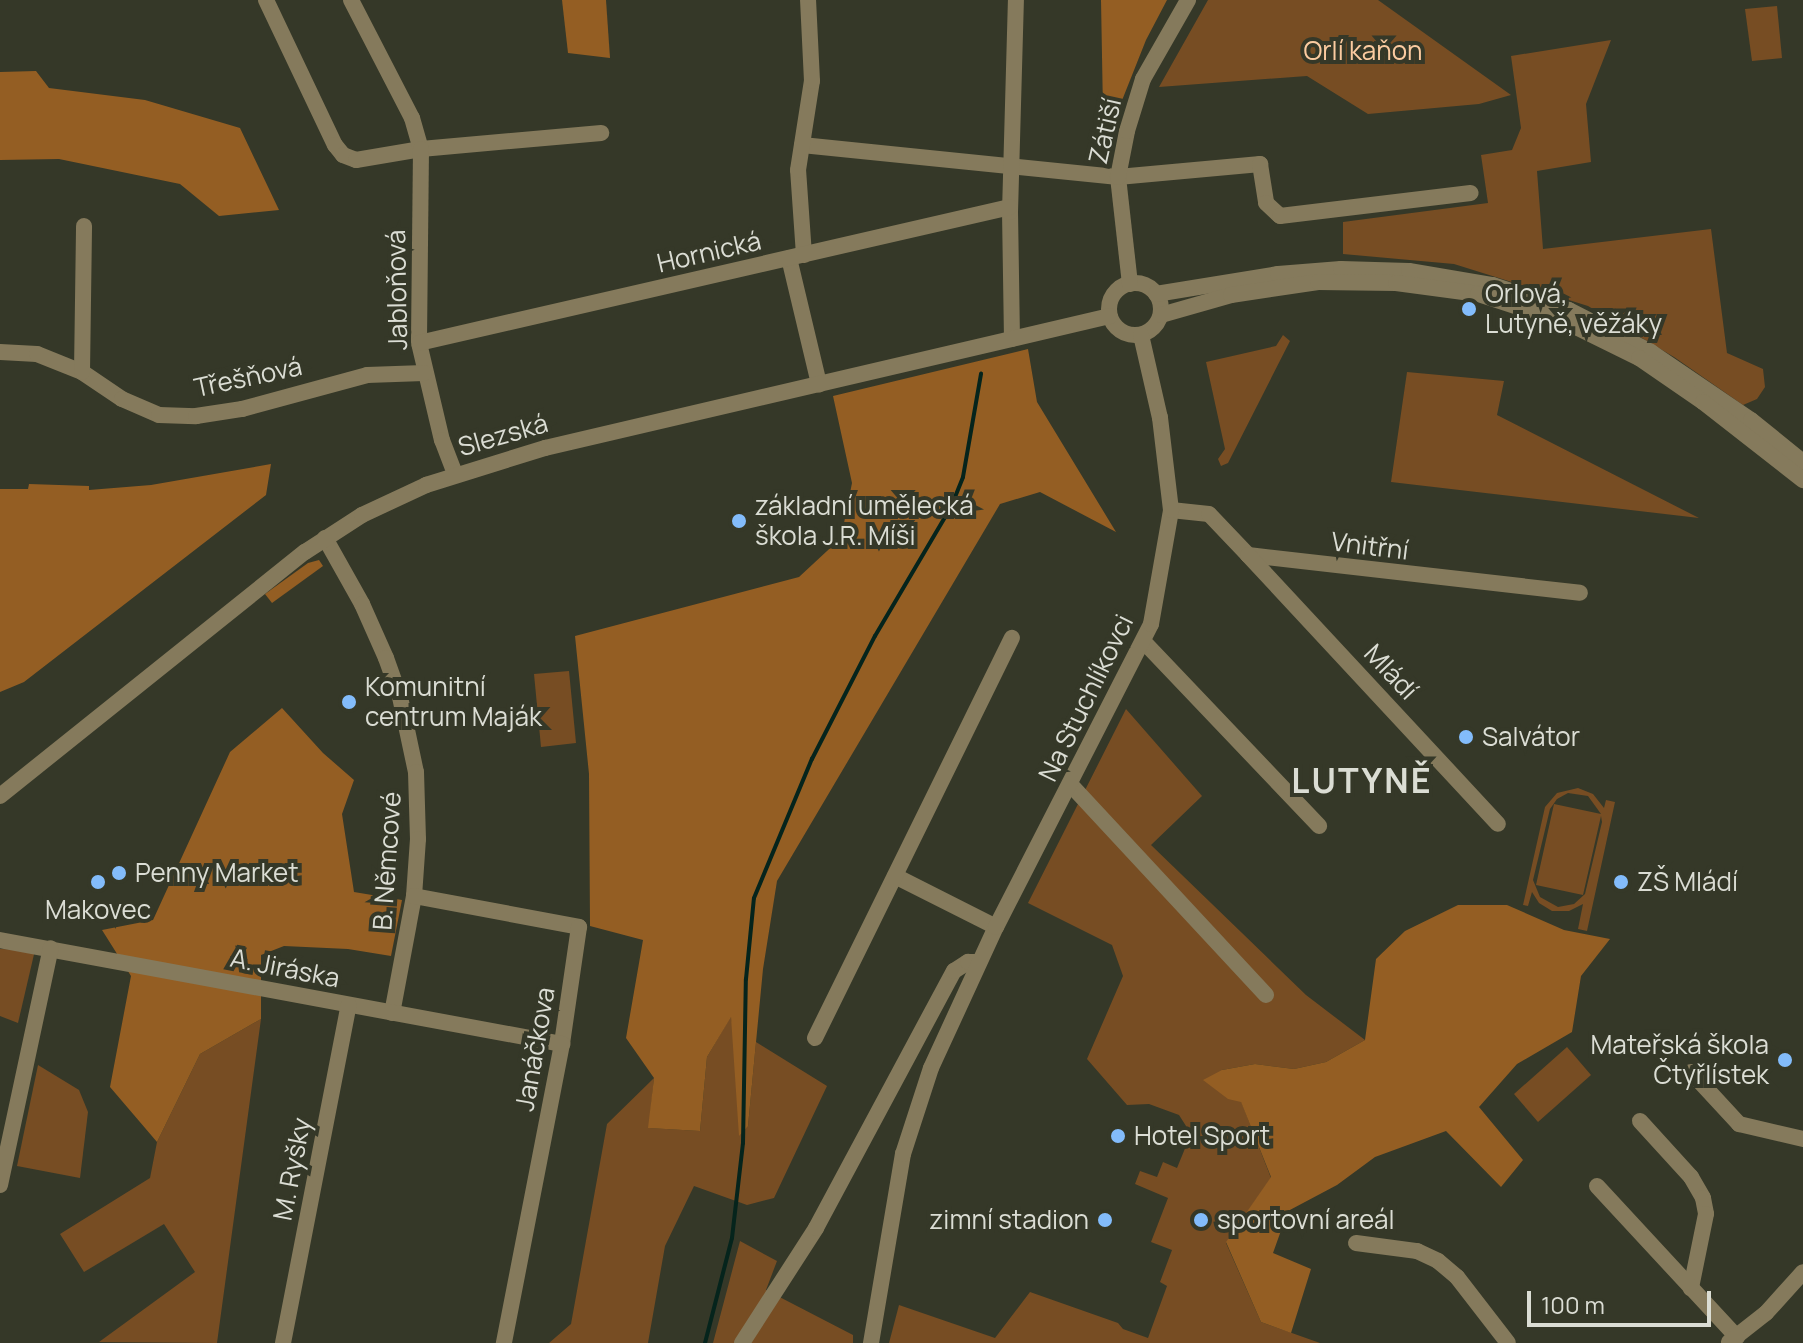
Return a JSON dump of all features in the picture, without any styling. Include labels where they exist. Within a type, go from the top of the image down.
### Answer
[{"type":"street","points":[[266,0],[335,145],[343,155],[356,160],[421,149],[601,133]]},
{"type":"street","name":"Jabloňová","points":[[351,0],[412,118],[421,149],[419,343],[442,440],[455,474]]},
{"type":"street","points":[[808,0],[812,81],[798,170],[797,256],[819,384]]},
{"type":"street","points":[[1012,339],[1010,207],[1016,0]]},
{"type":"street","name":"Zátiší","points":[[1130,284],[1118,177],[1127,131],[1143,79],[1188,0]]},
{"type":"street","points":[[802,145],[1118,177],[1260,164],[1266,203],[1280,216],[1471,193]]},
{"type":"street","name":"Hornická","points":[[419,343],[1010,207]]},
{"type":"street","points":[[82,372],[84,226]]},
{"type":"street","points":[[1156,294],[1278,274],[1341,269],[1409,271],[1493,285],[1578,314],[1651,352],[1751,420],[1803,462]]},
{"type":"street","points":[[1161,315],[1156,294],[1146,285],[1130,284],[1111,299],[1110,316],[1118,330],[1141,335],[1153,328],[1161,315],[1231,295],[1318,282],[1408,283],[1478,294],[1570,324],[1639,358],[1703,402],[1803,480]]},
{"type":"street","name":"Slezská","points":[[0,796],[244,598],[325,538],[380,506],[455,474],[545,448],[1110,316]]},
{"type":"street","name":"Na Stuchlíkovci","points":[[871,1343],[903,1154],[931,1068],[996,927],[1144,642],[1160,587],[1171,510],[1160,418],[1141,335]]},
{"type":"street","name":"Třešňová","points":[[0,352],[37,354],[82,372],[122,399],[159,415],[196,416],[242,409],[367,375],[424,373]]},
{"type":"street","points":[[1171,510],[1209,514],[1248,555]]},
{"type":"street","name":"B. Němcové","points":[[325,538],[362,604],[400,697],[416,772],[418,839],[414,896],[392,1013]]},
{"type":"street","name":"Vnitřní","points":[[1248,555],[1580,593]]},
{"type":"street","name":"Mládí","points":[[1248,555],[1498,824]]},
{"type":"street","points":[[815,1038],[1012,638]]},
{"type":"street","points":[[1144,642],[1319,826]]},
{"type":"street","points":[[1070,784],[1266,995]]},
{"type":"street","points":[[895,876],[996,927]]},
{"type":"street","name":"Janáčkova","points":[[414,896],[579,927],[562,1044],[504,1343]]},
{"type":"street","name":"A. Jiráska","points":[[0,940],[562,1044]]},
{"type":"street","points":[[0,1185],[51,948]]},
{"type":"street","points":[[742,1343],[816,1228],[954,971],[968,962],[979,962]]},
{"type":"street","name":"M. Ryšky","points":[[283,1343],[349,1005]]},
{"type":"street","points":[[1691,1072],[1739,1124],[1803,1139]]},
{"type":"street","points":[[1640,1121],[1691,1177],[1703,1198],[1706,1214],[1691,1288]]},
{"type":"street","points":[[1597,1186],[1691,1288],[1732,1340],[1766,1313],[1803,1272]]},
{"type":"street","points":[[1356,1243],[1417,1251],[1438,1261],[1457,1277],[1508,1343]]},
{"type":"green space","name":"Orlí kaňon","points":[[1208,0],[1378,0],[1511,95],[1479,104],[1368,114],[1307,76],[1159,87]]},
{"type":"green space","points":[[1777,6],[1782,58],[1752,61],[1745,9]]},
{"type":"green space","points":[[1611,40],[1586,104],[1591,162],[1537,171],[1543,249],[1711,229],[1727,353],[1763,369],[1765,387],[1757,399],[1743,405],[1674,357],[1588,306],[1454,264],[1343,254],[1343,222],[1488,203],[1481,155],[1512,150],[1521,128],[1511,56]]},
{"type":"green space","points":[[1283,335],[1290,341],[1228,463],[1221,466],[1218,459],[1225,449],[1206,362],[1276,346]]},
{"type":"green space","points":[[1407,372],[1504,381],[1497,415],[1699,518],[1391,482]]},
{"type":"green space","points":[[569,671],[576,743],[541,747],[534,674]]},
{"type":"green space","points":[[1126,709],[1202,796],[1151,845],[1306,995],[1365,1040],[1326,1062],[1294,1069],[1255,1064],[1222,1070],[1241,1101],[1271,1178],[1226,1243],[1261,1322],[1320,1343],[889,1343],[899,1305],[995,1338],[1030,1292],[1118,1323],[1123,1329],[1148,1338],[1167,1286],[1160,1282],[1172,1250],[1151,1242],[1168,1198],[1135,1184],[1140,1171],[1157,1177],[1163,1162],[1177,1168],[1186,1146],[1186,1126],[1179,1115],[1149,1104],[1127,1105],[1087,1059],[1123,976],[1112,945],[1028,903]]},
{"type":"green space","points":[[1578,788],[1593,794],[1604,808],[1606,800],[1615,802],[1587,931],[1578,929],[1583,904],[1569,911],[1552,911],[1539,903],[1532,892],[1528,906],[1523,905],[1545,807],[1557,793]],"holes":[[[1568,793],[1588,796],[1601,814],[1554,804],[1536,885],[1583,895],[1601,816],[1602,822],[1585,894],[1574,904],[1558,907],[1540,897],[1533,880],[1550,809],[1557,799]]]},
{"type":"green space","points":[[0,949],[35,950],[18,1023],[0,1016]]},
{"type":"green space","points":[[731,1016],[748,1126],[756,1042],[827,1086],[774,1198],[747,1205],[694,1186],[665,1246],[648,1343],[549,1343],[571,1324],[607,1124],[654,1078],[649,1128],[700,1131],[707,1057]]},
{"type":"green space","points":[[261,1019],[217,1343],[99,1342],[195,1272],[164,1224],[84,1272],[60,1234],[150,1178],[157,1142],[200,1054]]},
{"type":"green space","points":[[1567,1047],[1591,1075],[1538,1122],[1514,1094]]},
{"type":"green space","points":[[38,1065],[79,1090],[88,1112],[80,1178],[17,1166]]},
{"type":"green space","points":[[740,1241],[777,1261],[766,1290],[853,1335],[853,1343],[713,1343]]},
{"type":"shaded area","points":[[562,0],[606,0],[610,58],[568,53]]},
{"type":"shaded area","points":[[1101,0],[1167,0],[1146,40],[1117,113],[1103,112]]},
{"type":"shaded area","points":[[36,71],[49,88],[145,100],[240,128],[279,210],[219,216],[180,184],[59,159],[0,160],[0,72]]},
{"type":"shaded area","points":[[1028,349],[1037,402],[1116,532],[1040,492],[1000,504],[777,881],[763,969],[748,1126],[739,1136],[731,1017],[707,1057],[700,1131],[648,1128],[654,1078],[626,1038],[643,940],[590,926],[589,774],[575,636],[799,577],[841,538],[852,483],[833,396]]},
{"type":"shaded area","points":[[271,464],[266,495],[24,682],[0,692],[0,489],[28,489],[29,484],[89,486],[89,490],[151,485]]},
{"type":"shaded area","points":[[319,560],[323,566],[272,603],[265,594],[308,563]]},
{"type":"shaded area","points":[[282,708],[323,753],[354,780],[342,814],[354,892],[402,900],[391,956],[348,949],[284,946],[261,955],[261,1019],[200,1054],[157,1142],[110,1087],[131,976],[102,930],[153,920],[230,752]]},
{"type":"shaded area","points":[[1458,905],[1507,905],[1564,930],[1610,939],[1581,976],[1572,1032],[1517,1064],[1479,1107],[1523,1160],[1501,1187],[1446,1131],[1375,1157],[1337,1185],[1288,1211],[1273,1253],[1311,1269],[1291,1333],[1261,1322],[1226,1242],[1271,1177],[1241,1102],[1228,1099],[1203,1080],[1222,1070],[1255,1064],[1294,1069],[1326,1062],[1365,1040],[1376,959],[1405,931]]},
{"type":"waterway","points":[[705,1343],[732,1238],[743,1143],[746,979],[754,898],[812,759],[875,636],[951,507],[963,477],[981,374]]},
{"type":"place","name":"Orlová, Lutyně, věžáky","points":[[1469,309]]},
{"type":"place","name":"základní umělecká škola J.R. Míši","points":[[739,521]]},
{"type":"place","name":"Komunitní centrum Maják","points":[[349,702]]},
{"type":"place","name":"Salvátor","points":[[1466,737]]},
{"type":"place","name":"Penny Market","points":[[119,873]]},
{"type":"place","name":"Makovec","points":[[98,882]]},
{"type":"place","name":"ZŠ Mládí","points":[[1621,882]]},
{"type":"place","name":"Mateřská škola Čtyřlístek","points":[[1785,1060]]},
{"type":"place","name":"Hotel Sport","points":[[1118,1136]]},
{"type":"place","name":"zimní stadion","points":[[1105,1220]]},
{"type":"place","name":"sportovní areál","points":[[1201,1220]]},
{"type":"district","name":"LUTYNĚ","points":[[1362,781]]}]
